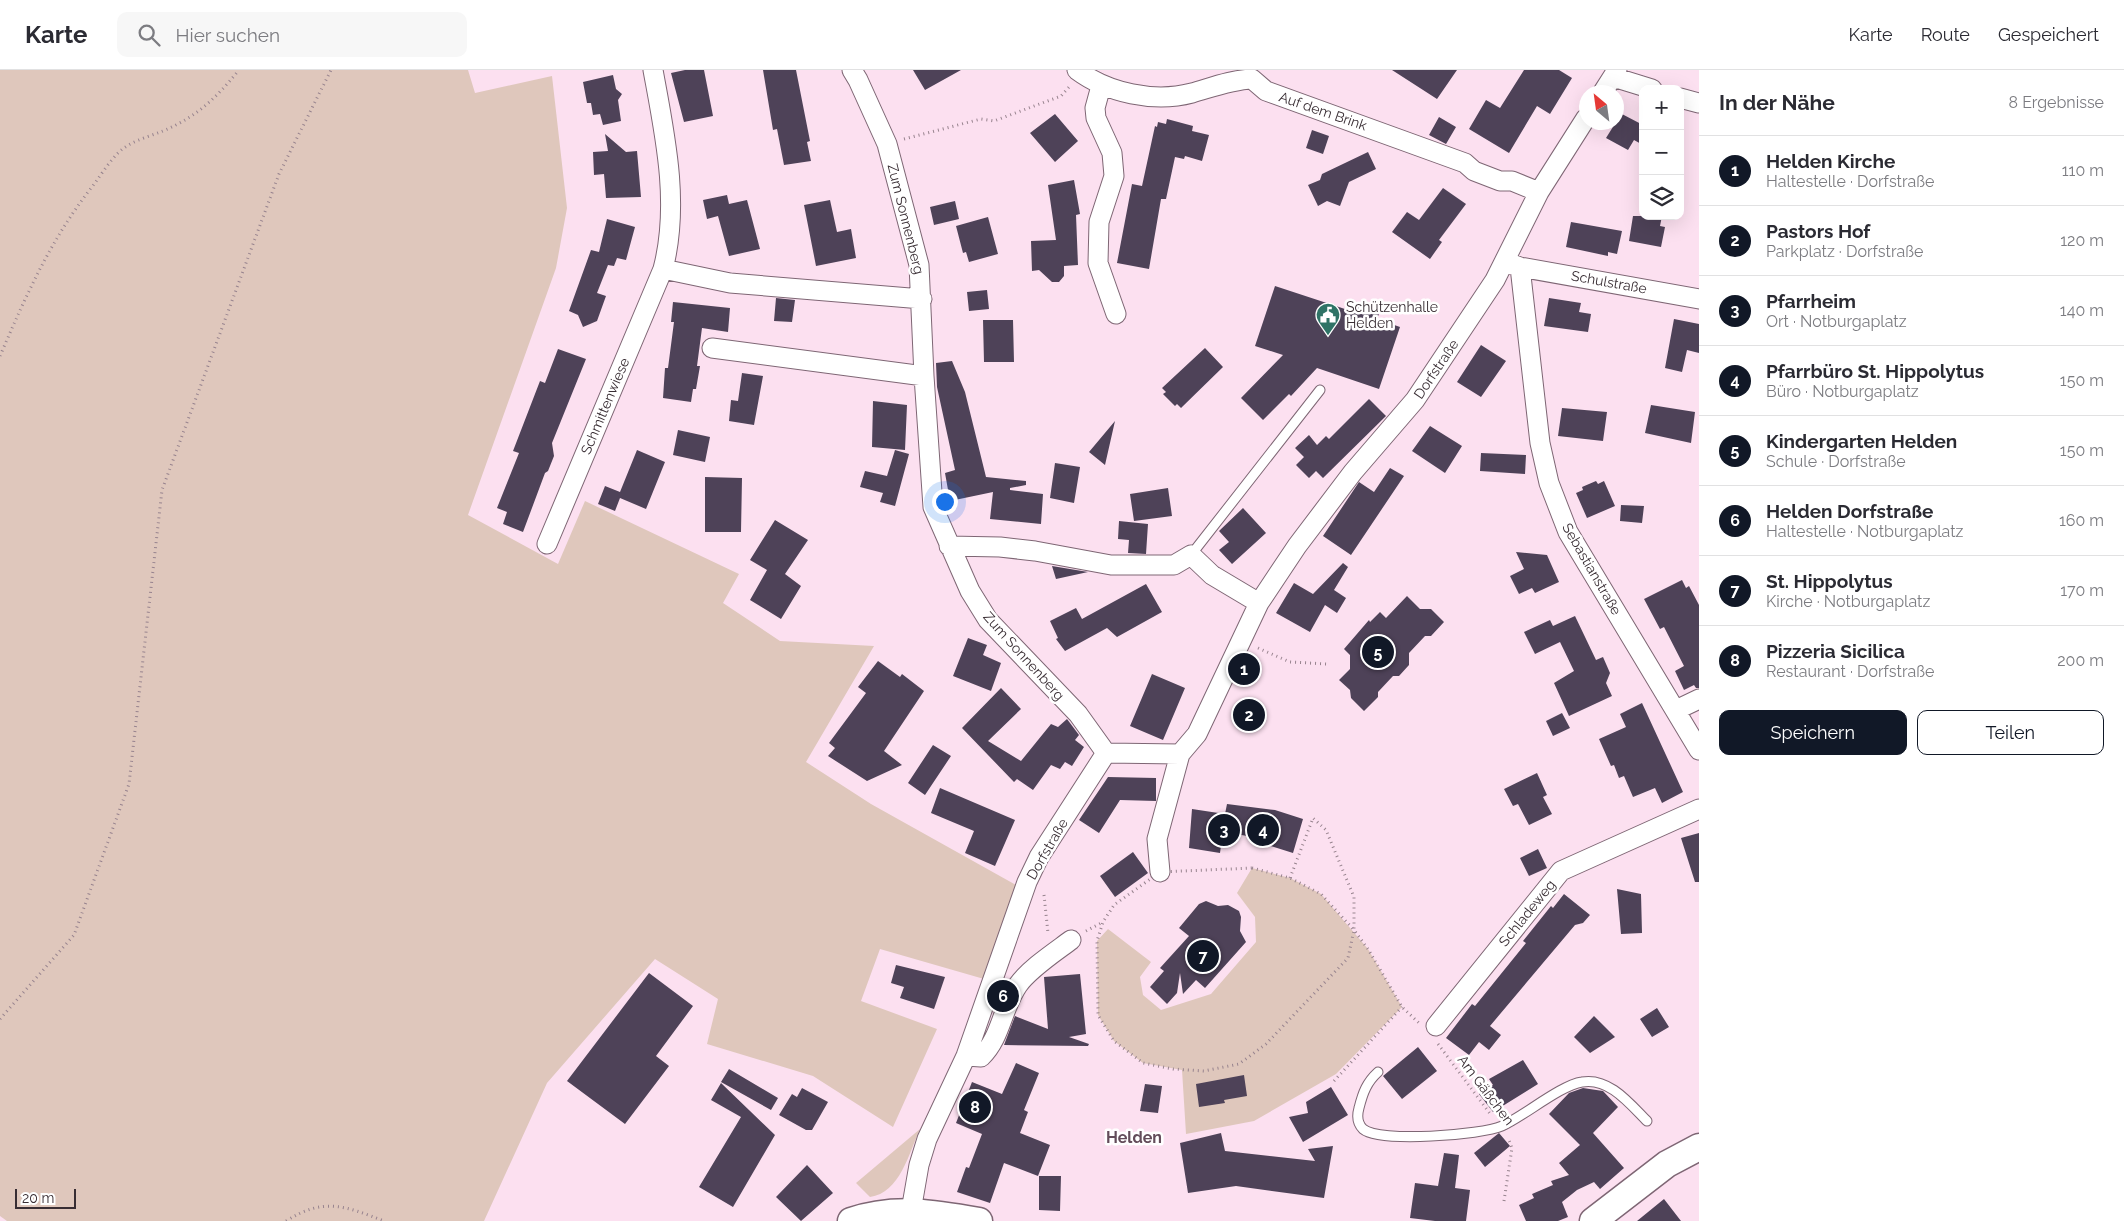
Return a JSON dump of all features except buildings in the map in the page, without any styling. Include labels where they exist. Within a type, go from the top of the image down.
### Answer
[{"type":"main road","points":[[1592,1221],[1667,1164],[1699,1147]]},
{"type":"main road","points":[[851,1221],[868,1215],[911,1211],[979,1221]]},
{"type":"street","name":"Schmittenwiese","points":[[547,544],[663,269],[669,244],[670,211],[662,121],[653,70]]},
{"type":"street","name":"Zum Sonnenberg","points":[[852,70],[866,95],[887,144],[919,265],[933,507],[970,591],[988,620],[1078,714],[1106,753]]},
{"type":"street","name":"Auf dem Brink","points":[[1080,72],[1101,86],[1149,96],[1190,94],[1255,74],[1266,91],[1465,163],[1474,171],[1500,181],[1512,180],[1539,192]]},
{"type":"street","points":[[1611,80],[1639,86]]},
{"type":"street","points":[[1101,86],[1095,108],[1096,118],[1112,153],[1114,176],[1099,222],[1098,263],[1116,314]]},
{"type":"street","points":[[1684,99],[1699,103]]},
{"type":"street","name":"Dorfstraße","points":[[1180,754],[1197,734],[1260,603],[1297,546],[1353,472],[1415,400],[1512,264],[1539,192],[1579,129]]},
{"type":"street","name":"Schulstraße","points":[[1512,264],[1699,299]]},
{"type":"street","name":"Sebastianstraße","points":[[1512,264],[1540,444],[1549,483],[1568,532],[1699,750]]},
{"type":"street","points":[[663,269],[730,283],[922,299]]},
{"type":"street","points":[[712,348],[924,376]]},
{"type":"street","points":[[949,546],[1018,549],[1068,555],[1111,565],[1174,565],[1191,555],[1212,575],[1260,603]]},
{"type":"street","points":[[1676,710],[1699,699]]},
{"type":"street","points":[[1106,753],[1180,754],[1157,839],[1160,872]]},
{"type":"street","name":"Dorfstraße","points":[[911,1211],[919,1165],[927,1139],[966,1056],[1027,882],[1039,857],[1106,753]]},
{"type":"street","name":"Schladeweg","points":[[1432,1031],[1562,871],[1699,809]]},
{"type":"street","points":[[966,1056],[981,1057],[990,1049],[1018,985],[1051,955],[1071,940]]},
{"type":"lane","points":[[1191,555],[1320,390]]},
{"type":"lane","points":[[1378,1072],[1367,1081],[1358,1121],[1364,1130],[1386,1136],[1464,1134],[1500,1127],[1568,1086],[1582,1082],[1608,1085],[1647,1121]]},
{"type":"path","points":[[0,356],[33,278],[52,244],[67,219],[119,152],[131,144],[163,131],[200,111],[224,90],[239,70]]},
{"type":"path","points":[[0,1019],[74,935],[129,784],[162,490],[279,174],[331,70]]},
{"type":"path","points":[[887,144],[982,119],[994,121],[1061,96],[1080,72]]},
{"type":"path","points":[[1238,649],[1255,646],[1290,662],[1327,664]]},
{"type":"path","points":[[1160,872],[1114,905],[1103,922],[1097,941],[1098,1015],[1114,1041],[1143,1063],[1173,1070],[1204,1071],[1239,1064],[1266,1044],[1348,958],[1354,930],[1354,897],[1326,830],[1313,818],[1290,878]]},
{"type":"path","points":[[1039,857],[1051,955]]},
{"type":"path","name":"Am Gäßchen","points":[[1160,872],[1252,868],[1290,878],[1321,894],[1354,930],[1368,949],[1402,1007],[1432,1031],[1500,1127],[1512,1148],[1504,1201]]},
{"type":"path","points":[[1334,1080],[1402,1007]]},
{"type":"path","points":[[286,1221],[310,1209],[332,1204],[384,1221]]},
{"type":"shaded area","points":[[0,70],[468,70],[475,93],[552,76],[567,208],[556,268],[468,515],[558,564],[585,501],[739,574],[723,603],[780,641],[874,646],[806,762],[871,804],[1016,885],[984,979],[880,949],[861,1001],[937,1029],[893,1127],[813,1076],[707,1044],[718,999],[655,959],[547,1083],[484,1221],[7,1221],[0,1216]]},
{"type":"shaded area","points":[[1252,868],[1290,878],[1321,894],[1368,949],[1402,1007],[1336,1074],[1254,1121],[1186,1134],[1182,1070],[1143,1063],[1114,1041],[1098,1015],[1097,941],[1108,929],[1151,962],[1140,977],[1143,995],[1161,1010],[1211,994],[1256,942],[1255,917],[1237,893]]},
{"type":"shaded area","points":[[920,1129],[896,1180],[880,1194],[870,1197],[856,1183]]},
{"type":"place","name":"Schützenhalle Helden","points":[[1328,336]]},
{"type":"place","name":"Kindergarten Helden","points":[[1378,652]]},
{"type":"place","name":"Helden Kirche","points":[[1244,669]]},
{"type":"place","name":"Pastors Hof","points":[[1249,715]]},
{"type":"place","name":"Pfarrheim","points":[[1224,830]]},
{"type":"place","name":"Pfarrbüro St. Hippolytus","points":[[1263,830]]},
{"type":"place","name":"St. Hippolytus","points":[[1203,956]]},
{"type":"place","name":"Helden Dorfstraße","points":[[1003,996]]},
{"type":"place","name":"Pizzeria Sicilica","points":[[975,1107]]},
{"type":"district","name":"Helden","points":[[1134,1137]]}]
